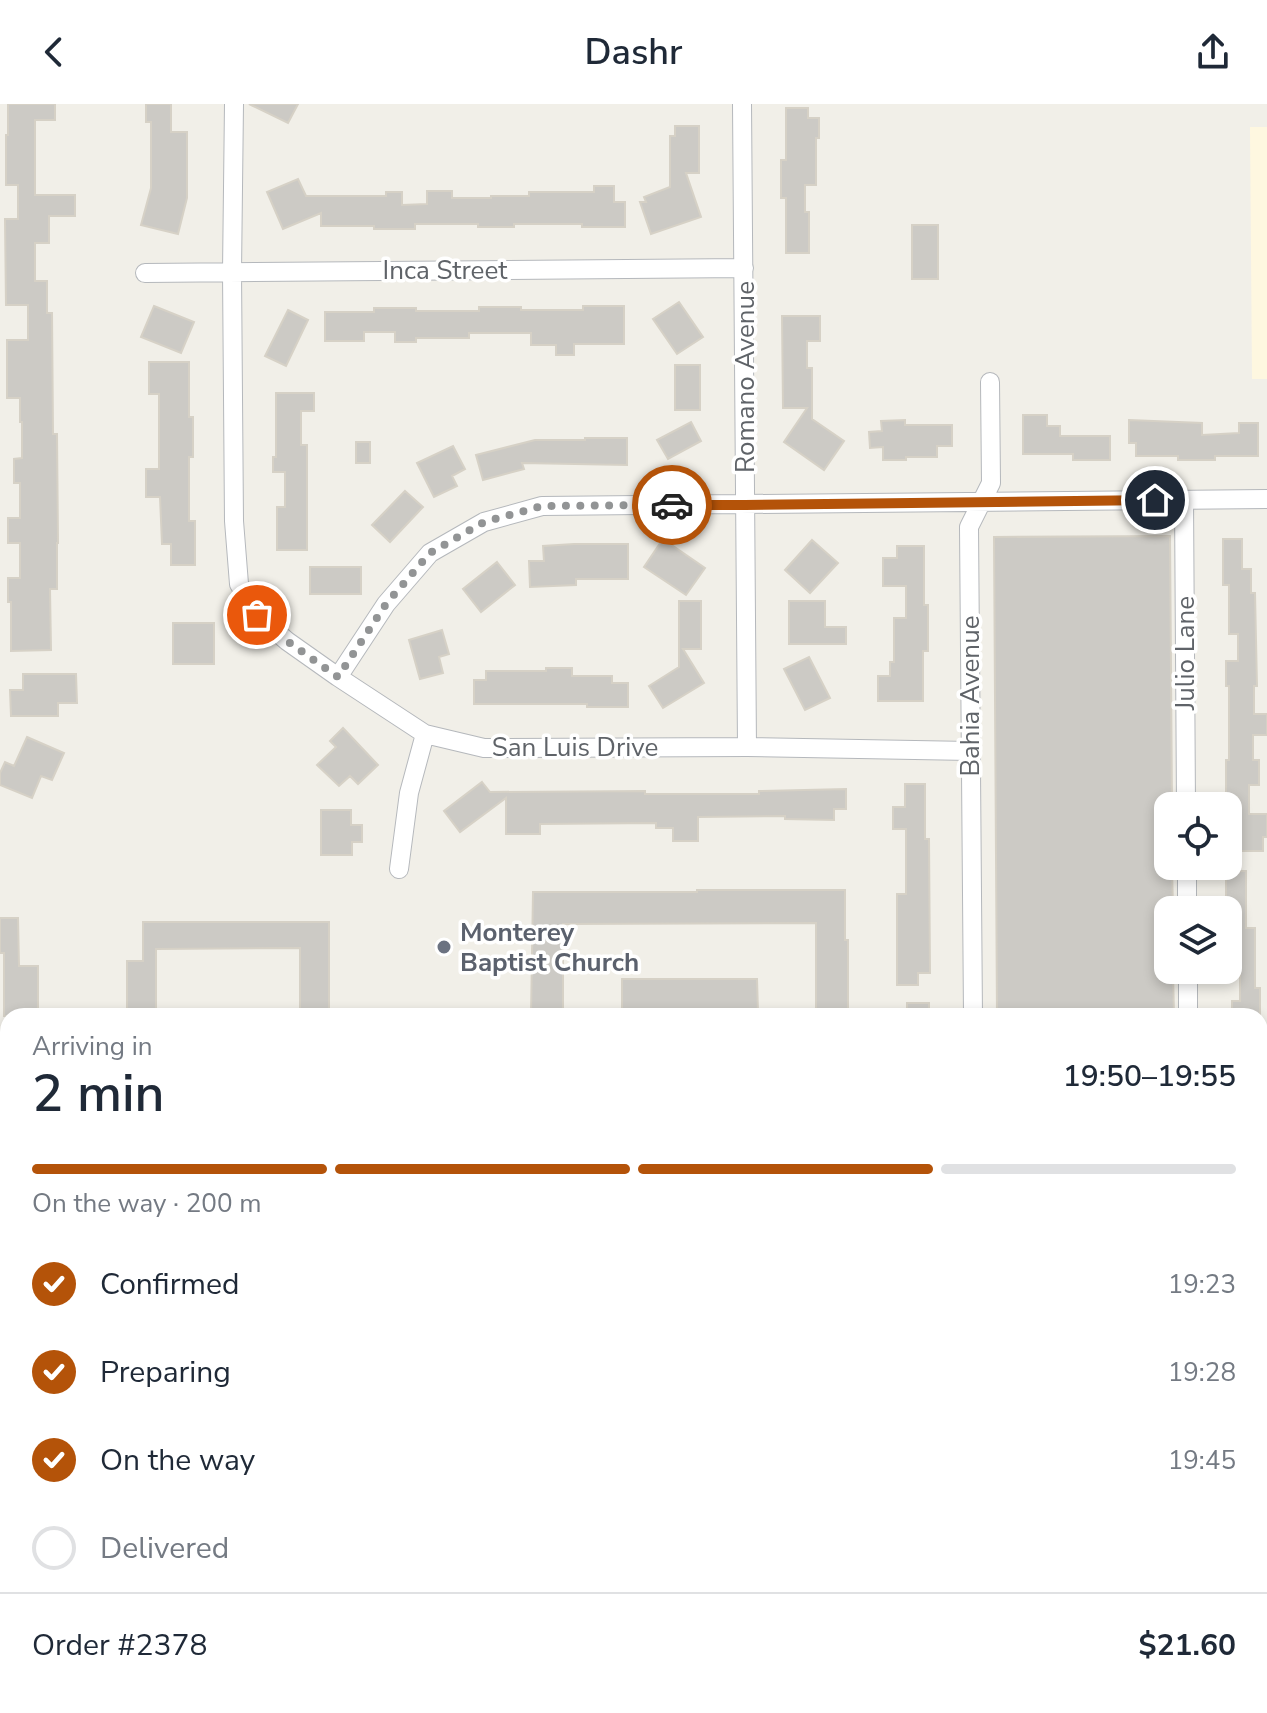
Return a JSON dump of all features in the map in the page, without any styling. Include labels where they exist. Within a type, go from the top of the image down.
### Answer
[{"type":"street","name":"San Luis Drive","points":[[234,104],[234,521],[239,584],[257,615],[287,641],[425,734],[484,748],[747,747],[970,751]]},
{"type":"street","name":"Romano Avenue","points":[[742,104],[747,747]]},
{"type":"street","name":"Inca Street","points":[[145,273],[744,268]]},
{"type":"street","name":"Bahia Avenue","points":[[973,1008],[969,527],[991,483],[990,382]]},
{"type":"street","points":[[338,677],[386,604],[430,553],[484,522],[542,506],[1267,499]]},
{"type":"street","name":"Julio Lane","points":[[1184,500],[1186,792]]},
{"type":"street","points":[[399,869],[409,793],[425,734]]},
{"type":"street","points":[[1188,984],[1188,1008]]},
{"type":"shaded area","points":[[1250,127],[1267,127],[1267,379],[1252,379]]},
{"type":"building","points":[[8,104],[55,104],[55,120],[35,120],[35,195],[75,195],[75,216],[49,216],[49,243],[35,243],[35,281],[47,281],[47,313],[52,313],[53,434],[57,434],[57,589],[50,589],[51,650],[11,651],[8,578],[20,578],[20,543],[8,543],[8,518],[20,518],[20,483],[14,483],[14,459],[22,458],[22,422],[20,398],[7,398],[7,340],[28,340],[28,305],[6,305],[5,219],[18,219],[18,185],[6,185]]},
{"type":"building","points":[[146,104],[171,104],[171,132],[187,132],[187,198],[178,234],[141,225],[151,188],[151,122],[146,122]]},
{"type":"building","points":[[249,104],[298,104],[288,123]]},
{"type":"building","points":[[786,108],[808,108],[808,118],[819,118],[816,185],[805,185],[805,212],[809,212],[809,253],[786,253],[786,198],[781,198],[781,160],[786,160]]},
{"type":"building","points":[[675,126],[699,126],[699,173],[686,173],[701,217],[651,234],[640,202],[646,202],[644,197],[670,187],[670,136],[675,136]]},
{"type":"building","points":[[298,179],[306,196],[386,196],[386,192],[402,192],[402,205],[427,204],[427,191],[452,191],[452,198],[491,198],[529,196],[529,192],[594,192],[594,186],[614,186],[614,202],[625,202],[625,227],[415,224],[415,229],[374,229],[374,226],[321,226],[321,213],[283,229],[267,192]]},
{"type":"building","points":[[912,225],[938,225],[938,279],[912,279]]},
{"type":"building","points":[[679,302],[703,337],[677,354],[653,319]]},
{"type":"building","points":[[154,306],[194,322],[181,353],[141,337]]},
{"type":"building","points":[[583,306],[624,306],[624,344],[574,344],[574,355],[556,355],[556,345],[531,345],[531,333],[469,333],[469,338],[416,338],[416,342],[395,342],[395,332],[364,332],[364,341],[325,341],[325,312],[374,312],[374,308],[479,311],[479,307],[583,310]]},
{"type":"building","points":[[288,310],[308,320],[286,366],[265,356]]},
{"type":"building","points":[[782,316],[820,316],[820,341],[807,341],[807,368],[812,368],[812,419],[844,441],[824,470],[784,442],[807,408],[783,408]]},
{"type":"building","points":[[149,362],[189,362],[193,457],[189,457],[189,521],[195,521],[195,565],[171,565],[171,544],[162,544],[160,497],[146,497],[146,469],[159,469],[159,394],[149,394]]},
{"type":"building","points":[[675,365],[700,365],[700,410],[675,410]]},
{"type":"building","points":[[276,393],[314,393],[314,411],[301,411],[301,445],[307,445],[307,550],[277,550],[277,507],[285,507],[285,472],[273,472],[273,457],[276,457]]},
{"type":"building","points":[[1023,415],[1047,415],[1047,426],[1060,426],[1060,436],[1110,436],[1110,460],[1073,460],[1073,454],[1023,454]]},
{"type":"building","points":[[905,420],[905,425],[952,425],[952,446],[937,446],[937,457],[883,460],[883,447],[870,448],[869,432],[882,431],[881,421]]},
{"type":"building","points":[[1129,420],[1202,423],[1202,435],[1239,433],[1239,423],[1258,423],[1258,456],[1178,460],[1178,456],[1136,456],[1136,443],[1129,443]]},
{"type":"building","points":[[691,422],[701,441],[668,459],[657,440]]},
{"type":"building","points":[[627,438],[627,465],[522,463],[524,469],[483,480],[476,455],[535,440]]},
{"type":"building","points":[[356,442],[370,442],[370,463],[356,463]]},
{"type":"building","points":[[453,446],[465,469],[452,476],[457,486],[434,497],[417,463]]},
{"type":"building","points":[[405,491],[423,507],[390,542],[372,525]]},
{"type":"building","points":[[1170,536],[1172,792],[1154,792],[1154,880],[1172,880],[1173,896],[1154,896],[1154,984],[1173,984],[1174,1008],[997,1008],[994,537]]},
{"type":"building","points":[[663,539],[705,568],[686,595],[644,567]]},
{"type":"building","points":[[1223,539],[1242,539],[1242,569],[1251,569],[1251,593],[1255,593],[1257,686],[1254,686],[1254,714],[1267,714],[1267,735],[1253,735],[1253,760],[1259,760],[1259,785],[1249,785],[1249,814],[1267,814],[1267,837],[1263,837],[1263,851],[1242,851],[1242,792],[1226,792],[1229,686],[1226,686],[1226,661],[1238,661],[1238,634],[1229,634],[1229,585],[1223,585]]},
{"type":"building","points":[[812,540],[838,563],[810,593],[785,570]]},
{"type":"building","points":[[628,544],[628,579],[576,579],[576,585],[530,587],[529,561],[544,561],[543,546]]},
{"type":"building","points":[[897,546],[924,546],[928,651],[923,651],[923,701],[878,701],[878,676],[890,676],[890,662],[894,662],[894,618],[906,618],[906,586],[883,586],[883,558],[897,558]]},
{"type":"building","points":[[497,562],[515,585],[481,612],[463,589]]},
{"type":"building","points":[[310,567],[361,567],[361,594],[310,594]]},
{"type":"building","points":[[679,601],[701,601],[701,649],[683,649],[704,683],[663,708],[649,686],[679,667]]},
{"type":"building","points":[[789,601],[825,601],[825,627],[846,627],[846,644],[789,644]]},
{"type":"building","points":[[173,623],[214,623],[214,664],[173,664]]},
{"type":"building","points":[[442,630],[449,654],[439,657],[443,673],[420,679],[409,640]]},
{"type":"building","points":[[809,657],[830,698],[805,710],[784,669]]},
{"type":"building","points":[[546,668],[572,668],[572,676],[612,676],[612,683],[628,683],[628,707],[474,704],[474,680],[486,680],[486,671],[546,671]]},
{"type":"building","points":[[23,674],[76,674],[77,703],[58,703],[58,716],[11,716],[10,690],[23,690]]},
{"type":"building","points":[[343,728],[378,765],[358,784],[350,776],[339,786],[317,765],[336,747],[330,741]]},
{"type":"building","points":[[27,737],[64,753],[52,780],[41,776],[32,798],[0,785],[0,773],[5,762],[14,766]]},
{"type":"building","points":[[482,782],[490,792],[759,794],[759,791],[846,789],[846,809],[834,809],[834,820],[785,819],[785,816],[698,817],[698,841],[673,841],[673,828],[656,828],[656,823],[540,824],[540,834],[506,834],[506,798],[460,832],[444,811]]},
{"type":"building","points":[[905,784],[925,784],[925,839],[929,839],[930,973],[918,973],[918,985],[897,985],[897,894],[906,894],[906,829],[893,829],[893,807],[905,807]]},
{"type":"building","points":[[321,810],[351,810],[351,825],[362,825],[362,842],[352,842],[352,855],[321,855]]},
{"type":"building","points":[[1242,871],[1246,871],[1246,928],[1255,928],[1255,988],[1260,988],[1260,1008],[1232,1008],[1232,1001],[1240,1001],[1242,896],[1226,896],[1226,880],[1242,880]]},
{"type":"building","points":[[845,890],[848,1008],[816,1008],[816,923],[563,924],[563,1008],[531,1008],[533,892]]},
{"type":"building","points":[[0,918],[18,918],[19,966],[38,966],[38,1008],[4,1008],[4,953],[0,953]]},
{"type":"building","points":[[143,922],[329,922],[329,1008],[300,1008],[300,948],[156,949],[156,1008],[127,1008],[127,961],[143,961]]},
{"type":"building","points":[[622,979],[757,979],[758,1008],[622,1008]]},
{"type":"building","points":[[907,1003],[929,1003],[929,1008],[907,1008]]},
{"type":"way so far","points":[[257,615],[287,641],[338,677],[386,604],[430,553],[484,522],[542,506],[672,505]]},
{"type":"place","name":"Monterey Baptist Church","points":[[444,947]]},
{"type":"route","points":[[672,505],[1155,500]]}]
